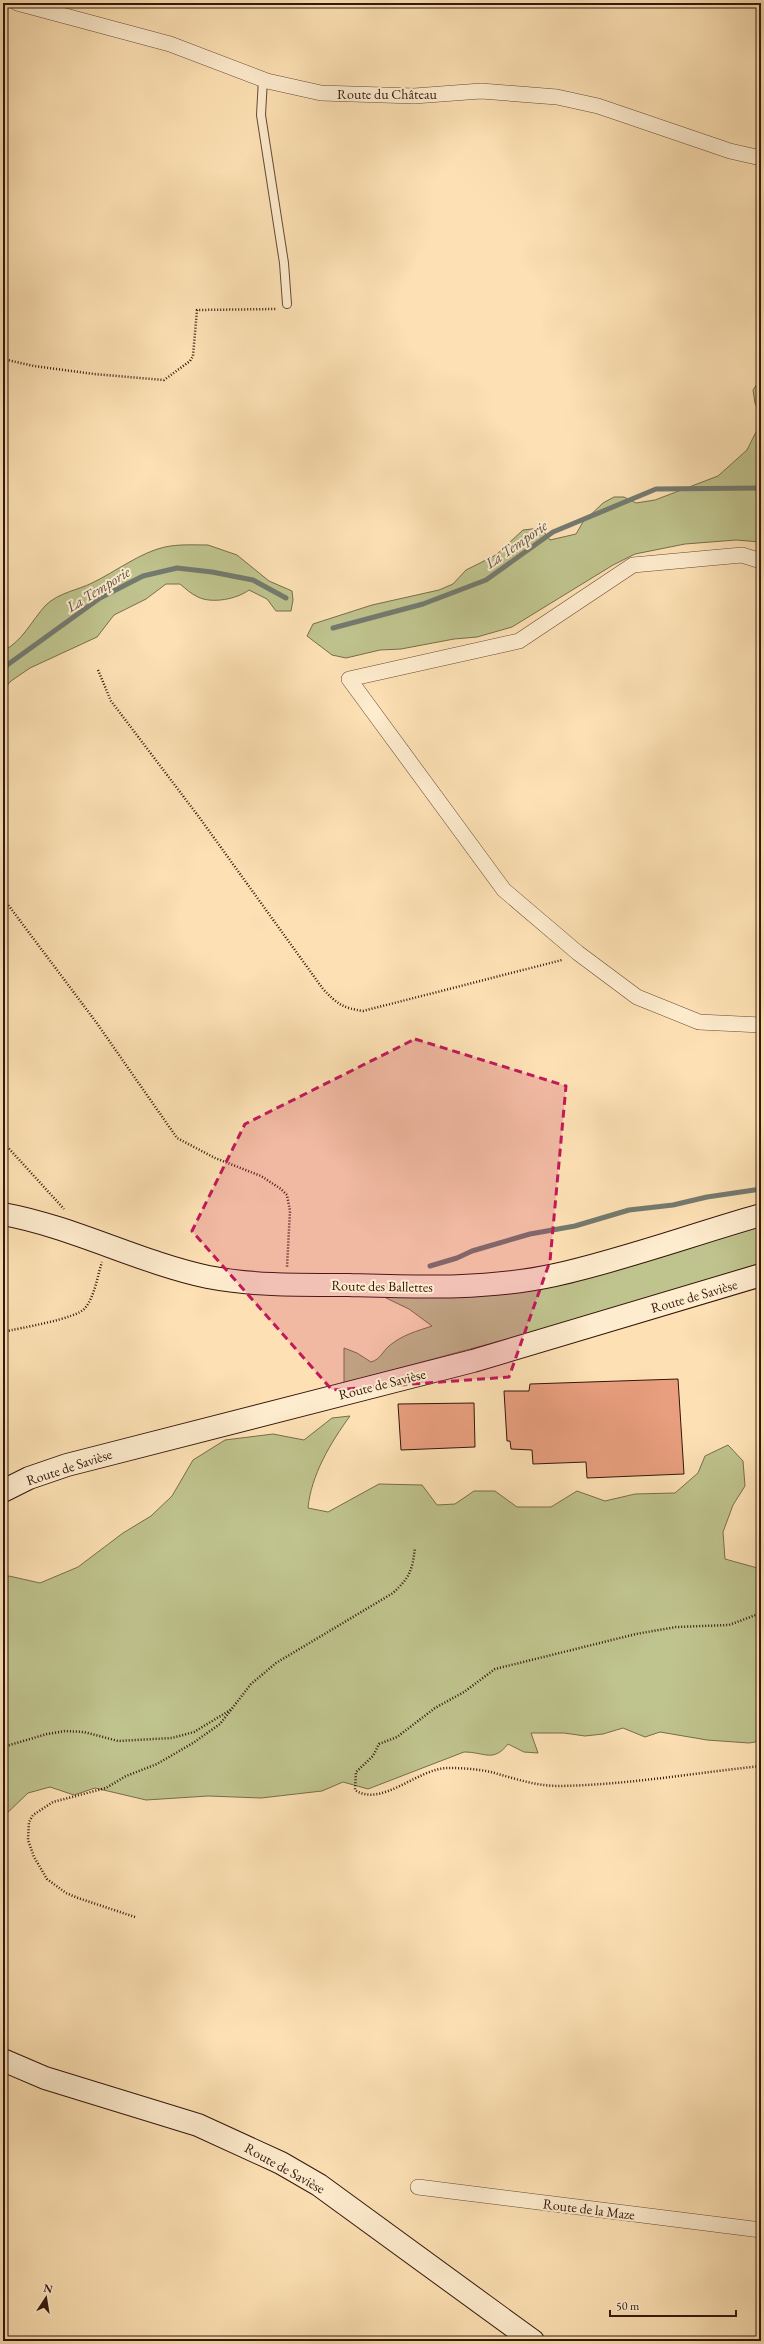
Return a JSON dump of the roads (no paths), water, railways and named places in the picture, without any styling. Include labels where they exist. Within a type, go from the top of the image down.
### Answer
[{"type":"street","name":"Route du Château","points":[[17,3],[170,44],[263,79],[321,94],[414,96],[481,91],[557,97],[598,106],[730,151],[761,158]]},
{"type":"street","points":[[761,561],[742,555],[633,565],[519,641],[349,679],[504,890],[581,955],[637,997],[699,1022],[761,1025]]},
{"type":"street","name":"Route des Ballettes","points":[[3,1214],[27,1219],[70,1232],[148,1260],[207,1276],[248,1283],[466,1286],[530,1280],[584,1268],[761,1214]]},
{"type":"street","name":"Route de Savièse","points":[[3,1491],[29,1478],[67,1465],[473,1361],[761,1275]]},
{"type":"street","name":"Route de Savièse","points":[[3,2060],[45,2078],[198,2125],[281,2163],[319,2185],[533,2341]]},
{"type":"street","name":"Route de la Maze","points":[[418,2187],[761,2230]]},
{"type":"lane","points":[[263,79],[261,115],[284,263],[287,304]]},
{"type":"waterway","name":"La Temporie","points":[[333,628],[423,604],[486,580],[553,532],[656,489],[761,488]]},
{"type":"waterway","name":"La Temporie","points":[[3,668],[100,598],[143,576],[177,568],[212,572],[253,580],[286,598]]},
{"type":"waterway","points":[[430,1266],[457,1258],[472,1251],[530,1234],[575,1226],[629,1210],[673,1205],[707,1197],[761,1189]]}]
